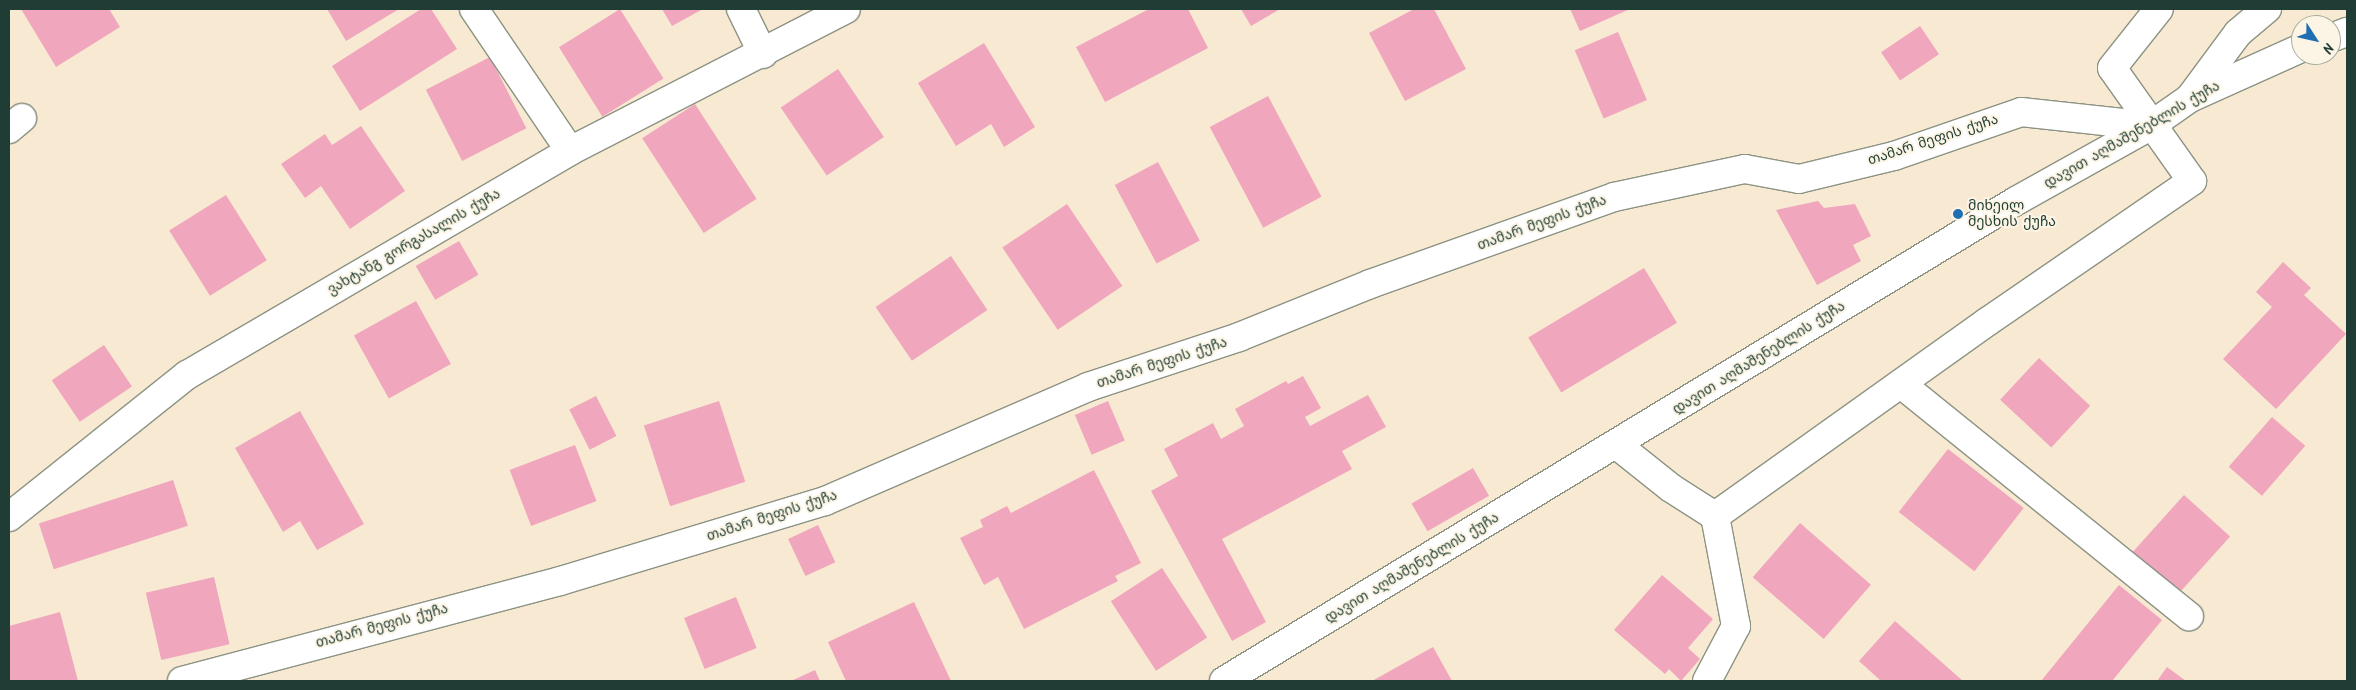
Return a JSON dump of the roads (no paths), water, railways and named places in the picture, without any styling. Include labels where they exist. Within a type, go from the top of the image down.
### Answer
[{"type":"street","points":[[474,9],[570,151]]},
{"type":"street","points":[[741,9],[763,54]]},
{"type":"street","name":"ვახტანგ გორგასალის ქუჩა","points":[[9,517],[187,375],[570,151],[763,54],[846,9]]},
{"type":"street","points":[[1715,516],[2192,180],[2150,126],[2112,68],[2159,9]]},
{"type":"street","points":[[2190,98],[2238,33],[2268,9]]},
{"type":"street","name":"დავით აღმაშენებლის ქუჩა","points":[[1224,681],[1617,445],[2016,201],[2150,126],[2190,98],[2291,53]]},
{"type":"street","name":"თამარ მეფის ქუჩა","points":[[182,681],[560,580],[825,502],[1088,388],[1239,337],[1370,284],[1614,198],[1745,169],[1799,178],[1894,156],[2021,112],[2150,126]]},
{"type":"street","points":[[1901,384],[2189,616]]},
{"type":"street","points":[[1617,445],[1671,488],[1715,516],[1736,626],[1707,681]]},
{"type":"place","name":"მიხეილ მესხის ქუჩა","points":[[1958,214]]}]
